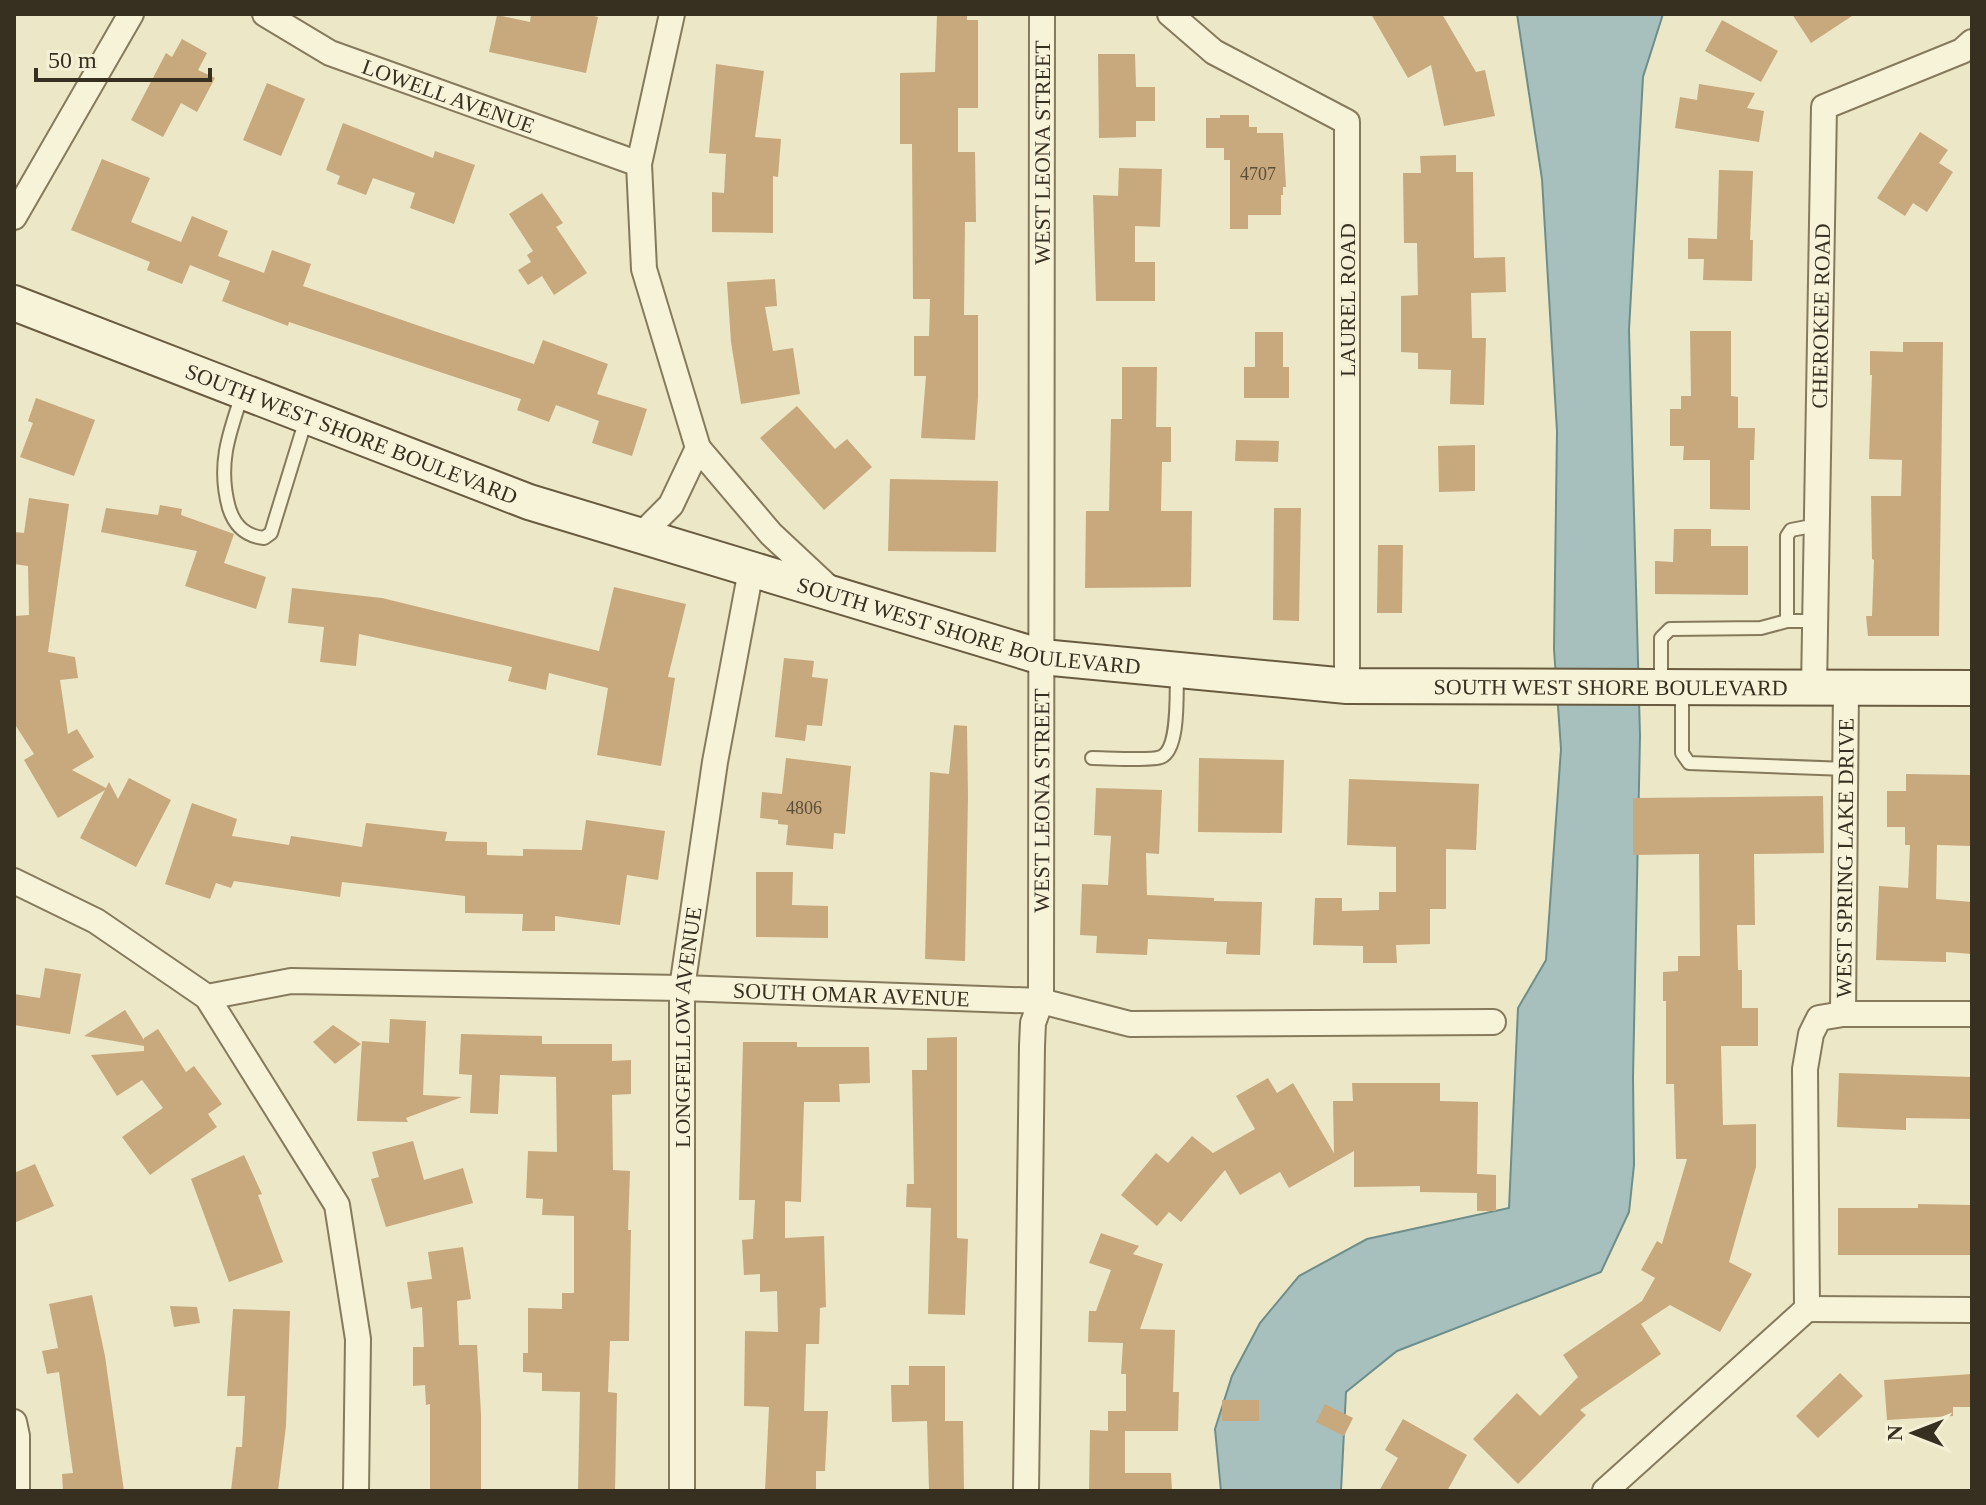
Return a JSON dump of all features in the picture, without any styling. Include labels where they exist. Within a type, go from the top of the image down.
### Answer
[{"type":"street","points":[[14,217],[131,14]]},
{"type":"street","name":"LOWELL AVENUE","points":[[265,14],[330,53],[639,164]]},
{"type":"street","points":[[672,14],[639,164],[644,269],[698,448],[771,534],[838,596]]},
{"type":"street","name":"WEST LEONA STREET","points":[[1026,1491],[1032,1046],[1033,1023],[1041,1001],[1042,14]]},
{"type":"street","name":"LAUREL ROAD","points":[[1170,14],[1214,52],[1347,122],[1347,686]]},
{"type":"street","name":"CHEROKEE ROAD","points":[[1830,688],[1816,621],[1824,107],[1962,51],[1972,42]]},
{"type":"street","name":"SOUTH WEST SHORE BOULEVARD","points":[[14,303],[529,502],[1042,657],[1347,686],[1972,688]]},
{"type":"street","points":[[640,536],[671,505],[698,448]]},
{"type":"street","name":"LONGFELLOW AVENUE","points":[[682,1491],[682,988],[715,762],[751,570]]},
{"type":"street","name":"WEST SPRING LAKE DRIVE","points":[[1807,1309],[1805,1069],[1811,1034],[1819,1018],[1843,1014],[1847,769],[1830,688]]},
{"type":"street","points":[[14,881],[96,921],[207,997],[337,1205],[358,1339],[356,1491]]},
{"type":"street","name":"SOUTH OMAR AVENUE","points":[[207,997],[291,981],[682,988],[1041,1001],[1130,1024],[1493,1022]]},
{"type":"street","points":[[1843,1014],[1972,1014]]},
{"type":"street","points":[[1605,1491],[1807,1309],[1972,1310]]},
{"type":"street","points":[[14,1422],[17,1491]]},
{"type":"lane","points":[[243,391],[229,433],[222,481],[232,518],[252,537],[264,538],[271,533],[307,416]]},
{"type":"lane","points":[[1787,621],[1787,536],[1791,530],[1817,525]]},
{"type":"lane","points":[[1787,567],[1817,566]]},
{"type":"lane","points":[[1816,621],[1787,621],[1761,628],[1670,629],[1661,638],[1682,753],[1689,763],[1847,769]]},
{"type":"lane","points":[[1092,758],[1160,758],[1170,750],[1174,738],[1177,670]]},
{"type":"water","points":[[1517,14],[1663,14],[1643,77],[1629,330],[1640,736],[1634,1165],[1629,1212],[1601,1272],[1397,1351],[1346,1392],[1341,1491],[1221,1491],[1215,1429],[1232,1376],[1260,1323],[1299,1276],[1367,1239],[1509,1208],[1518,1008],[1546,960],[1561,749],[1554,649],[1557,431],[1542,179]]},
{"type":"building","points":[[531,14],[586,14],[598,17],[586,73],[489,52],[497,15],[530,22]]},
{"type":"building","points":[[937,14],[967,14],[967,20],[978,20],[978,108],[958,108],[958,152],[975,152],[976,222],[965,222],[964,315],[978,315],[975,440],[921,438],[926,376],[914,376],[914,336],[929,336],[930,299],[913,299],[912,144],[900,144],[900,73],[935,72]]},
{"type":"building","points":[[1371,14],[1442,14],[1476,72],[1485,70],[1495,116],[1444,126],[1431,65],[1408,78]]},
{"type":"building","points":[[1792,14],[1855,14],[1811,43]]},
{"type":"building","points":[[1722,20],[1778,51],[1761,82],[1705,51]]},
{"type":"building","points":[[182,39],[207,53],[198,70],[215,78],[197,112],[181,103],[163,137],[131,120],[166,53],[172,57]]},
{"type":"building","points":[[1098,54],[1135,54],[1136,87],[1155,87],[1155,121],[1136,121],[1136,137],[1099,138]]},
{"type":"building","points":[[716,64],[764,71],[755,137],[781,139],[778,177],[773,176],[773,233],[712,232],[712,192],[724,193],[726,154],[709,153]]},
{"type":"building","points":[[267,83],[305,99],[281,156],[243,140]]},
{"type":"building","points":[[1699,84],[1755,93],[1747,108],[1764,111],[1759,142],[1675,128],[1680,97],[1697,100]]},
{"type":"building","points":[[1220,115],[1249,115],[1249,127],[1257,127],[1257,133],[1283,133],[1286,187],[1283,187],[1281,195],[1281,215],[1248,215],[1248,229],[1230,229],[1230,160],[1224,160],[1224,148],[1206,148],[1206,118],[1220,118]]},
{"type":"building","points":[[343,123],[433,158],[435,151],[475,165],[454,224],[410,208],[415,193],[373,178],[366,195],[337,184],[340,176],[326,170]]},
{"type":"building","points":[[1920,132],[1948,150],[1939,163],[1953,172],[1927,212],[1913,203],[1905,216],[1877,198]]},
{"type":"building","points":[[1456,155],[1456,172],[1473,172],[1474,258],[1505,257],[1506,292],[1471,293],[1472,338],[1486,338],[1484,405],[1450,404],[1451,370],[1418,369],[1418,353],[1401,352],[1401,296],[1418,295],[1417,243],[1404,243],[1403,173],[1421,173],[1420,156]]},
{"type":"building","points":[[102,159],[150,178],[131,222],[181,242],[192,216],[228,231],[218,256],[264,273],[272,250],[311,264],[303,286],[434,331],[534,364],[543,340],[608,364],[597,394],[647,409],[632,456],[592,443],[599,421],[556,405],[549,422],[517,410],[521,399],[289,322],[288,326],[222,301],[230,281],[190,265],[182,284],[147,270],[150,262],[71,230]]},
{"type":"building","points":[[1119,168],[1162,169],[1160,227],[1135,226],[1135,262],[1155,262],[1155,301],[1096,301],[1093,195],[1118,196]]},
{"type":"building","points":[[1719,170],[1753,171],[1752,281],[1703,280],[1704,259],[1688,259],[1688,238],[1717,239]]},
{"type":"building","points":[[542,193],[563,223],[556,227],[587,273],[554,295],[542,276],[528,285],[518,270],[531,262],[527,255],[533,251],[509,214]]},
{"type":"building","points":[[775,279],[777,306],[765,307],[773,351],[793,348],[800,394],[741,404],[731,342],[727,282]]},
{"type":"building","points":[[1690,331],[1731,331],[1731,396],[1738,397],[1738,428],[1755,428],[1754,460],[1750,460],[1750,510],[1710,509],[1710,460],[1683,460],[1684,446],[1670,446],[1670,409],[1681,409],[1681,396],[1691,396]]},
{"type":"building","points":[[1255,332],[1283,332],[1283,367],[1289,367],[1289,398],[1244,398],[1244,367],[1255,367]]},
{"type":"building","points":[[1903,342],[1943,342],[1939,636],[1868,636],[1866,616],[1872,616],[1874,560],[1871,496],[1901,496],[1902,460],[1869,459],[1870,351],[1903,352]]},
{"type":"building","points":[[1122,367],[1157,367],[1156,427],[1171,427],[1171,462],[1162,462],[1161,511],[1192,511],[1191,587],[1085,588],[1086,511],[1109,511],[1111,419],[1122,419]]},
{"type":"building","points":[[36,398],[95,420],[74,476],[20,457],[33,423],[28,421]]},
{"type":"building","points":[[797,406],[835,449],[847,439],[872,467],[824,510],[760,438]]},
{"type":"building","points":[[1236,440],[1279,441],[1278,462],[1235,461]]},
{"type":"building","points":[[1475,445],[1475,491],[1439,492],[1438,446]]},
{"type":"building","points":[[890,479],[998,481],[996,552],[888,551]]},
{"type":"building","points":[[29,498],[69,504],[48,652],[75,657],[78,678],[60,680],[68,734],[77,729],[94,757],[72,770],[106,788],[109,782],[118,799],[129,778],[171,800],[136,867],[80,838],[105,790],[58,818],[24,760],[34,754],[14,723],[14,616],[29,615],[28,566],[14,564],[14,532],[24,533]]},
{"type":"building","points":[[160,505],[182,509],[181,515],[234,534],[224,563],[266,577],[256,609],[185,586],[197,551],[101,532],[106,508],[158,515]]},
{"type":"building","points":[[1274,508],[1301,508],[1299,621],[1273,620]]},
{"type":"building","points":[[1674,529],[1711,529],[1711,546],[1748,546],[1748,595],[1655,594],[1655,561],[1673,562]]},
{"type":"building","points":[[1378,545],[1403,545],[1402,613],[1377,613]]},
{"type":"building","points":[[614,587],[686,604],[668,677],[675,678],[661,766],[597,755],[608,688],[549,673],[546,690],[508,681],[512,667],[359,634],[356,666],[320,662],[324,627],[288,623],[292,588],[382,598],[599,651]]},
{"type":"building","points":[[784,658],[814,661],[812,677],[828,679],[822,726],[807,725],[805,741],[775,737]]},
{"type":"building","points":[[954,725],[967,726],[965,961],[925,959],[930,772],[949,774]]},
{"type":"building","points":[[786,758],[851,766],[845,834],[834,833],[833,849],[786,845],[788,825],[778,824],[778,820],[760,818],[762,792],[782,794]]},
{"type":"building","points":[[1199,758],[1284,760],[1282,833],[1198,832]]},
{"type":"building","points":[[1906,774],[1972,775],[1972,846],[1937,845],[1936,899],[1972,902],[1972,954],[1946,952],[1946,962],[1876,960],[1879,886],[1908,888],[1910,845],[1905,845],[1905,827],[1887,827],[1887,791],[1906,791]]},
{"type":"building","points":[[1349,779],[1479,784],[1476,850],[1446,849],[1446,909],[1430,909],[1430,944],[1396,945],[1397,963],[1363,963],[1363,946],[1313,945],[1315,898],[1342,898],[1342,911],[1379,910],[1379,892],[1396,892],[1396,847],[1347,845]]},
{"type":"building","points":[[1096,788],[1162,790],[1159,854],[1146,853],[1147,895],[1262,902],[1260,955],[1226,954],[1227,942],[1148,939],[1147,955],[1096,953],[1097,936],[1080,935],[1082,884],[1108,885],[1111,836],[1094,835]]},
{"type":"building","points":[[1823,796],[1824,853],[1754,854],[1755,925],[1737,925],[1742,1008],[1758,1008],[1758,1046],[1721,1046],[1723,1125],[1756,1124],[1756,1167],[1729,1262],[1752,1274],[1720,1332],[1670,1305],[1641,1324],[1661,1354],[1580,1410],[1586,1415],[1518,1484],[1473,1439],[1517,1393],[1540,1416],[1578,1377],[1563,1355],[1642,1301],[1655,1278],[1641,1270],[1657,1241],[1662,1244],[1687,1159],[1676,1159],[1674,1084],[1666,1084],[1663,972],[1678,971],[1678,956],[1700,956],[1699,854],[1633,855],[1633,798]]},
{"type":"building","points":[[192,803],[237,819],[232,836],[289,845],[291,836],[362,847],[366,823],[447,832],[445,841],[487,842],[487,855],[523,856],[523,849],[582,850],[586,820],[665,831],[658,880],[627,875],[620,925],[555,916],[555,931],[522,931],[523,914],[465,913],[465,896],[342,882],[340,897],[234,881],[231,888],[216,883],[210,899],[165,884]]},
{"type":"building","points":[[756,872],[793,872],[792,905],[828,906],[828,938],[756,937]]},
{"type":"building","points":[[45,968],[81,974],[70,1034],[14,1025],[14,994],[40,998]]},
{"type":"building","points":[[125,1010],[144,1040],[158,1029],[186,1072],[194,1066],[222,1104],[208,1114],[217,1127],[150,1175],[122,1137],[163,1108],[142,1080],[117,1096],[91,1055],[144,1051],[144,1046],[84,1036]]},
{"type":"building","points":[[390,1019],[426,1021],[423,1095],[462,1097],[406,1118],[408,1122],[357,1121],[362,1041],[389,1043]]},
{"type":"building","points":[[333,1025],[361,1044],[335,1064],[313,1042]]},
{"type":"building","points":[[461,1034],[542,1036],[542,1044],[612,1044],[612,1061],[631,1060],[631,1094],[612,1095],[613,1170],[630,1171],[628,1230],[631,1230],[629,1341],[610,1341],[608,1392],[617,1393],[615,1491],[578,1491],[580,1392],[542,1391],[542,1373],[523,1372],[523,1353],[528,1353],[528,1308],[562,1309],[562,1293],[574,1293],[574,1216],[542,1215],[543,1199],[526,1198],[528,1151],[557,1152],[556,1077],[500,1075],[498,1114],[470,1113],[472,1075],[459,1074]]},
{"type":"building","points":[[957,1037],[957,1238],[968,1239],[965,1315],[928,1314],[931,1208],[906,1207],[907,1184],[914,1184],[912,1070],[927,1070],[927,1038]]},
{"type":"building","points":[[743,1042],[797,1042],[797,1047],[869,1047],[870,1083],[839,1084],[840,1102],[804,1102],[801,1202],[785,1201],[785,1238],[824,1236],[826,1307],[820,1308],[819,1344],[806,1344],[804,1411],[828,1411],[825,1471],[816,1471],[816,1491],[765,1491],[769,1407],[744,1406],[745,1331],[778,1332],[777,1291],[760,1292],[760,1274],[744,1275],[742,1240],[753,1239],[755,1200],[739,1200]]},
{"type":"building","points":[[1839,1073],[1972,1077],[1972,1119],[1906,1118],[1906,1130],[1837,1127]]},
{"type":"building","points":[[1268,1078],[1277,1093],[1293,1083],[1334,1153],[1333,1101],[1353,1101],[1352,1083],[1440,1083],[1440,1101],[1478,1102],[1477,1174],[1496,1175],[1496,1211],[1477,1211],[1477,1193],[1420,1192],[1420,1186],[1354,1187],[1354,1151],[1289,1188],[1280,1172],[1240,1195],[1225,1170],[1181,1222],[1169,1212],[1157,1226],[1121,1195],[1156,1153],[1168,1163],[1192,1136],[1213,1153],[1255,1129],[1236,1096]]},
{"type":"building","points":[[413,1141],[424,1180],[463,1168],[473,1203],[386,1227],[371,1179],[379,1177],[372,1152]]},
{"type":"building","points":[[244,1155],[262,1194],[258,1195],[283,1262],[229,1282],[191,1179]]},
{"type":"building","points":[[35,1164],[54,1206],[14,1223],[14,1173]]},
{"type":"building","points":[[1918,1204],[1972,1205],[1972,1255],[1838,1255],[1838,1208],[1918,1208]]},
{"type":"building","points":[[1101,1233],[1139,1246],[1133,1254],[1163,1264],[1140,1329],[1175,1330],[1173,1392],[1179,1392],[1178,1431],[1125,1431],[1125,1473],[1171,1473],[1172,1491],[1089,1491],[1090,1430],[1108,1431],[1108,1411],[1126,1411],[1126,1374],[1121,1374],[1123,1343],[1088,1342],[1089,1311],[1096,1311],[1111,1270],[1089,1263]]},
{"type":"building","points":[[463,1247],[471,1299],[457,1301],[459,1345],[477,1345],[481,1491],[430,1491],[430,1404],[426,1405],[425,1385],[413,1386],[413,1347],[424,1347],[422,1307],[411,1309],[407,1282],[432,1279],[428,1252]]},
{"type":"building","points":[[92,1295],[105,1356],[124,1491],[63,1491],[62,1474],[73,1473],[59,1372],[47,1374],[42,1351],[58,1348],[49,1304]]},
{"type":"building","points":[[170,1306],[197,1307],[200,1323],[174,1327]]},
{"type":"building","points":[[233,1309],[290,1311],[286,1426],[278,1491],[231,1491],[236,1447],[242,1447],[245,1396],[227,1396]]},
{"type":"building","points":[[909,1366],[945,1366],[945,1421],[963,1421],[964,1491],[929,1491],[927,1421],[892,1422],[891,1385],[909,1385]]},
{"type":"building","points":[[1840,1373],[1863,1396],[1818,1438],[1796,1416]]},
{"type":"building","points":[[1972,1374],[1972,1407],[1953,1407],[1953,1416],[1887,1420],[1884,1380]]},
{"type":"building","points":[[1222,1400],[1259,1400],[1259,1421],[1222,1421]]},
{"type":"building","points":[[1325,1404],[1353,1418],[1344,1436],[1316,1422]]},
{"type":"building","points":[[1403,1419],[1467,1455],[1447,1491],[1379,1491],[1398,1458],[1385,1450]]}]
